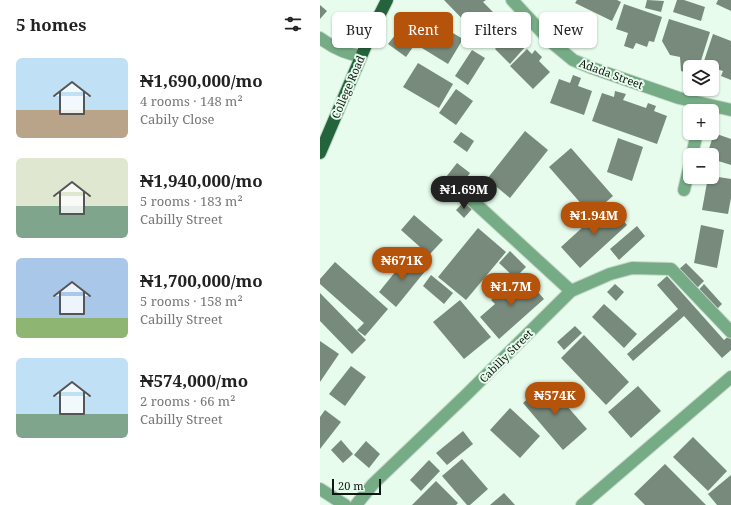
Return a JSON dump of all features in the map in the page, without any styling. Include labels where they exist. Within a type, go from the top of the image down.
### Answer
[{"type":"main road","name":"College Road","points":[[320,153],[361,56],[387,0]]},
{"type":"street","name":"Adada Street","points":[[512,0],[550,41],[573,60],[695,104]]},
{"type":"street","points":[[320,38],[328,44],[351,55],[361,56]]},
{"type":"street","name":"Adada Street","points":[[719,109],[731,110]]},
{"type":"street","points":[[684,190],[685,184]]},
{"type":"street","points":[[462,190],[570,291]]},
{"type":"street","name":"Cabilly Street","points":[[356,505],[373,484],[466,396],[570,291],[610,274],[632,268],[671,268],[731,332]]},
{"type":"street","points":[[582,505],[731,377]]},
{"type":"street","points":[[320,489],[345,505]]},
{"type":"building","points":[[444,0],[486,0],[483,2],[493,12],[461,12],[461,18]]},
{"type":"building","points":[[577,0],[617,0],[621,2],[612,21],[597,14],[597,12],[594,12],[575,3]]},
{"type":"building","points":[[647,0],[664,1],[661,12],[645,8]]},
{"type":"building","points":[[677,0],[684,0],[705,7],[701,21],[673,12]]},
{"type":"building","points":[[718,0],[731,0],[731,11],[716,4]]},
{"type":"building","points":[[624,4],[662,17],[654,42],[649,41],[647,47],[636,43],[633,49],[624,46],[628,33],[616,29]]},
{"type":"building","points":[[320,5],[327,11],[320,19]]},
{"type":"building","points":[[669,19],[710,32],[701,60],[683,60],[683,72],[681,71],[680,57],[670,55],[662,41]]},
{"type":"building","points":[[453,33],[461,38],[461,42],[448,64],[422,48],[453,48]]},
{"type":"building","points":[[713,34],[731,41],[731,80],[721,76],[723,71],[719,70],[719,60],[704,60]]},
{"type":"building","points":[[394,36],[394,48],[412,48],[406,57],[388,44]]},
{"type":"building","points":[[496,48],[524,48],[510,64],[495,49]]},
{"type":"building","points":[[527,49],[532,54],[535,50],[542,57],[539,61],[550,72],[533,89],[510,66]]},
{"type":"building","points":[[472,50],[485,58],[468,85],[455,76]]},
{"type":"building","points":[[418,63],[453,84],[439,108],[403,87]]},
{"type":"building","points":[[573,75],[581,78],[578,86],[592,91],[584,115],[550,103],[559,79],[570,83]]},
{"type":"building","points":[[456,89],[473,101],[456,125],[439,113]]},
{"type":"building","points":[[615,91],[626,94],[623,100],[646,108],[648,103],[656,106],[654,111],[667,116],[657,144],[592,121],[602,93],[614,97]]},
{"type":"building","points":[[525,131],[548,150],[510,198],[487,179]]},
{"type":"building","points":[[461,132],[474,141],[467,152],[453,142]]},
{"type":"building","points":[[719,135],[731,139],[731,165],[719,161],[719,148],[709,148],[712,140],[719,140]]},
{"type":"building","points":[[618,138],[643,147],[632,181],[607,172]]},
{"type":"building","points":[[571,148],[613,196],[591,215],[549,167]]},
{"type":"building","points":[[457,163],[470,173],[452,197],[439,186]]},
{"type":"building","points":[[719,177],[731,179],[731,198],[728,214],[702,210],[707,184],[719,184]]},
{"type":"building","points":[[464,202],[472,209],[464,218],[456,210]]},
{"type":"building","points":[[608,204],[627,225],[580,268],[561,247]]},
{"type":"building","points":[[414,215],[443,240],[429,255],[401,230]]},
{"type":"building","points":[[701,225],[724,230],[717,268],[694,263]]},
{"type":"building","points":[[637,226],[645,236],[619,260],[610,249]]},
{"type":"building","points":[[478,228],[506,252],[466,300],[438,277]]},
{"type":"building","points":[[510,251],[526,267],[515,278],[499,263]]},
{"type":"building","points":[[408,256],[426,270],[396,307],[379,292]]},
{"type":"building","points":[[335,262],[388,309],[365,336],[357,330],[364,323],[320,284],[320,279]]},
{"type":"building","points":[[686,263],[704,281],[695,290],[677,271]]},
{"type":"building","points":[[431,275],[453,293],[444,304],[423,286]]},
{"type":"building","points":[[667,276],[724,340],[731,334],[731,350],[722,358],[684,316],[633,361],[627,354],[678,309],[657,285]]},
{"type":"building","points":[[525,277],[544,299],[499,339],[480,317],[495,304],[491,300],[506,287],[509,291]]},
{"type":"building","points":[[615,284],[624,292],[616,301],[607,292]]},
{"type":"building","points":[[704,284],[722,304],[714,312],[696,293]]},
{"type":"building","points":[[320,293],[366,340],[352,354],[320,321]]},
{"type":"building","points":[[460,300],[491,337],[464,359],[433,322]]},
{"type":"building","points":[[604,304],[637,334],[624,348],[592,317]]},
{"type":"building","points":[[575,326],[582,333],[564,350],[557,342]]},
{"type":"building","points":[[584,335],[629,382],[606,405],[561,358]]},
{"type":"building","points":[[320,341],[339,354],[320,382]]},
{"type":"building","points":[[351,366],[366,377],[345,406],[329,394]]},
{"type":"building","points":[[546,382],[587,429],[563,450],[523,403]]},
{"type":"building","points":[[638,386],[661,411],[631,438],[608,412]]},
{"type":"building","points":[[510,408],[540,436],[520,458],[490,430]]},
{"type":"building","points":[[325,410],[341,422],[320,449],[320,417]]},
{"type":"building","points":[[463,431],[473,444],[447,465],[436,453]]},
{"type":"building","points":[[693,437],[727,471],[708,491],[673,457]]},
{"type":"building","points":[[341,440],[353,454],[343,463],[331,450]]},
{"type":"building","points":[[366,441],[380,454],[369,468],[354,455]]},
{"type":"building","points":[[462,459],[488,489],[470,505],[467,505],[442,476]]},
{"type":"building","points":[[429,460],[440,471],[421,491],[410,480]]},
{"type":"building","points":[[665,464],[706,505],[645,505],[634,494]]},
{"type":"building","points":[[731,475],[731,505],[717,505],[708,494]]},
{"type":"building","points":[[436,481],[458,503],[456,505],[412,505]]},
{"type":"building","points":[[504,493],[515,505],[490,505]]}]
